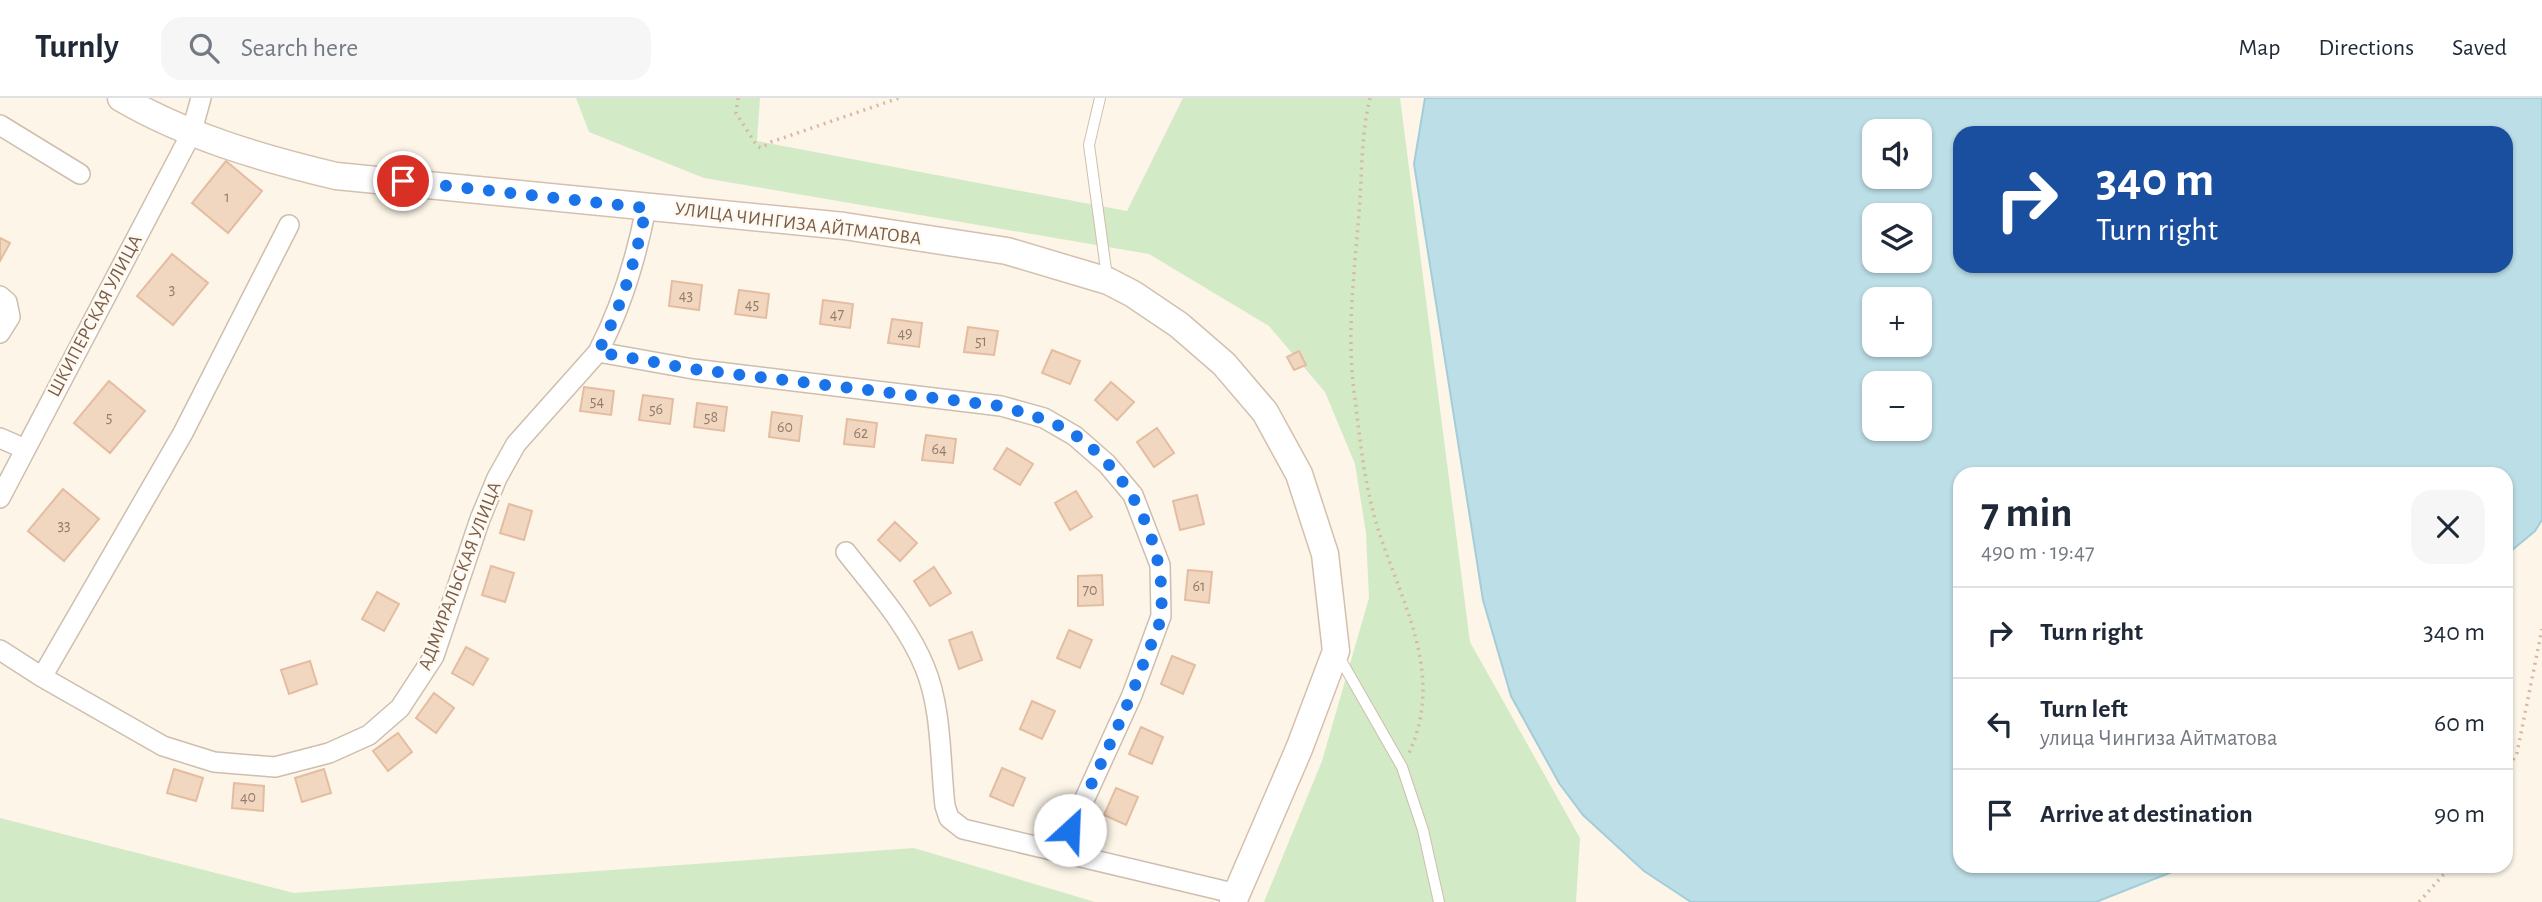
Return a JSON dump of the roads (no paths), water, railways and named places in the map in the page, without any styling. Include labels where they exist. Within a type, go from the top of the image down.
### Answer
[{"type":"street","name":"УЛИЦА ЧИНГИЗА АЙТМАТОВА","points":[[121,98],[191,134],[265,159],[336,176],[844,226],[1007,251],[1108,281],[1180,325],[1224,364],[1265,412],[1299,474],[1325,554],[1336,651]]},
{"type":"street","name":"ШКИПЕРСКАЯ УЛИЦА","points":[[0,498],[191,134],[201,98]]},
{"type":"street","points":[[0,125],[80,174]]},
{"type":"street","name":"АДМИРАЛЬСКАЯ УЛИЦА","points":[[0,650],[163,746],[214,762],[275,767],[329,753],[369,735],[400,708],[434,656],[480,519],[497,478],[516,444],[598,352],[622,302],[637,253],[646,208]]},
{"type":"street","points":[[42,677],[183,433],[289,225]]},
{"type":"street","points":[[0,296],[7,302],[10,317],[0,333]]},
{"type":"street","points":[[598,352],[692,369],[1001,406],[1044,418],[1076,436],[1107,464],[1133,495],[1160,565],[1161,616],[1132,695],[1060,853]]},
{"type":"street","points":[[0,438],[25,449]]},
{"type":"street","points":[[846,552],[902,626],[925,668],[935,708],[945,806],[949,818],[963,829],[1235,898],[1299,750],[1336,651]]},
{"type":"lane","points":[[1100,98],[1089,145],[1108,281]]},
{"type":"lane","points":[[1336,651],[1402,767],[1423,830],[1439,902]]},
{"type":"water","points":[[1425,98],[2542,98],[2542,520],[2535,531],[2513,549],[2513,467],[1953,467],[1953,873],[2169,873],[2096,902],[1691,902],[1644,871],[1583,815],[1559,783],[1511,696],[1483,600],[1414,164]]}]
